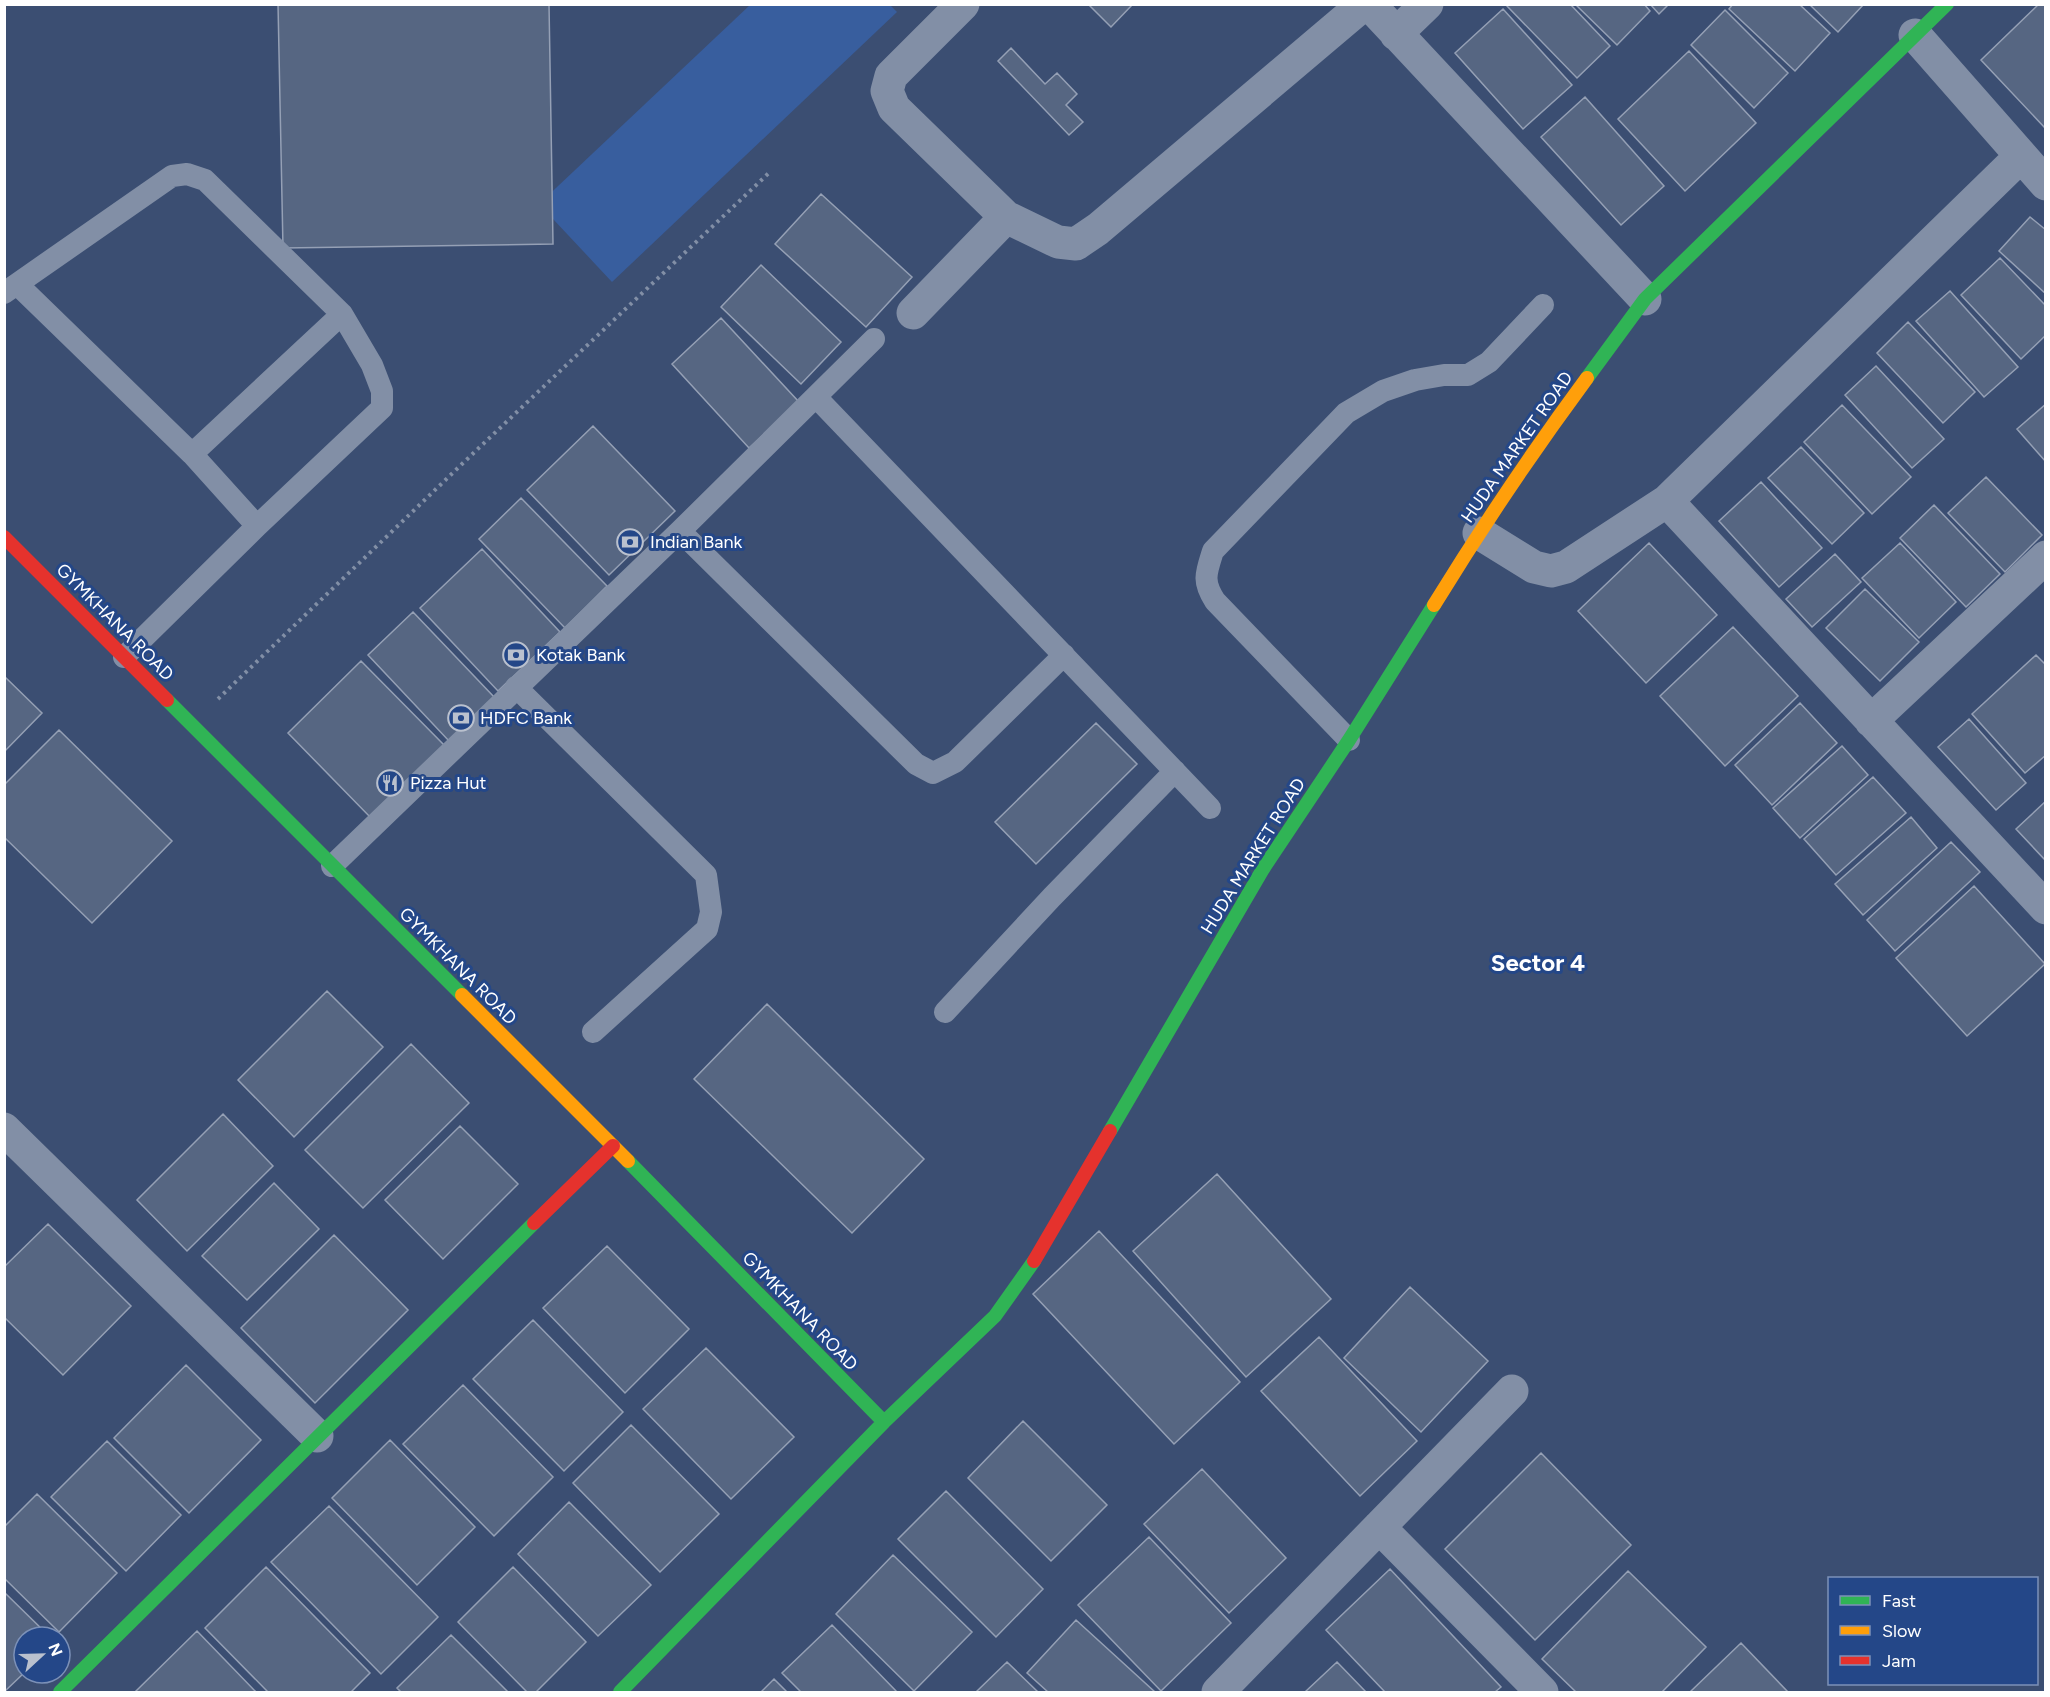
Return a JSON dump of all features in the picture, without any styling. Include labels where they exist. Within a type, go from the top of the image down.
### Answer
[{"type":"street","points":[[963,4],[891,76],[887,91],[894,108],[1006,217],[1058,242],[1076,243],[1098,229],[1366,4],[1646,299]]},
{"type":"street","points":[[1396,34],[1427,4]]},
{"type":"street","name":"HUDA MARKET ROAD","points":[[620,1692],[884,1422],[995,1317],[1028,1271],[1263,869],[1349,740],[1479,533],[1547,432],[1646,299],[1947,4]]},
{"type":"street","points":[[1915,35],[2046,184]]},
{"type":"street","points":[[1479,533],[1534,567],[1551,571],[1566,567],[1667,501],[2020,157]]},
{"type":"street","points":[[913,313],[1006,217]]},
{"type":"street","points":[[1667,501],[2046,908]]},
{"type":"street","name":"GYMKHANA ROAD","points":[[4,537],[614,1146],[884,1422]]},
{"type":"street","points":[[1871,721],[2046,557]]},
{"type":"street","points":[[10,1145],[317,1436]]},
{"type":"street","points":[[60,1692],[317,1436],[614,1146]]},
{"type":"street","points":[[1218,1692],[1512,1391]]},
{"type":"street","points":[[1379,1527],[1542,1692]]},
{"type":"lane","points":[[124,657],[257,526],[382,408],[382,391],[372,365],[342,314],[205,180],[187,174],[172,176],[11,288],[192,454],[257,526]]},
{"type":"lane","points":[[1349,740],[1215,602],[1207,590],[1205,575],[1214,551],[1346,413],[1383,391],[1415,380],[1444,375],[1468,375],[1489,362],[1544,305]]},
{"type":"lane","points":[[192,454],[342,314]]},
{"type":"lane","points":[[332,866],[680,531],[874,339]]},
{"type":"lane","points":[[816,397],[1210,808]]},
{"type":"lane","points":[[680,531],[916,764],[933,773],[955,762],[1064,656]]},
{"type":"lane","points":[[516,687],[706,875],[711,912],[707,928],[593,1032]]},
{"type":"lane","points":[[945,1012],[1052,897],[1175,771]]},
{"type":"path","points":[[191,725],[771,171]]},
{"type":"shaded area","points":[[750,5],[890,5],[897,12],[612,282],[539,204]]},
{"type":"building","points":[[278,4],[549,4],[553,244],[283,248]]},
{"type":"building","points":[[1088,4],[1133,4],[1111,27]]},
{"type":"building","points":[[1570,4],[1610,46],[1577,78],[1506,5]]},
{"type":"building","points":[[1575,4],[1644,4],[1650,11],[1617,45]]},
{"type":"building","points":[[1650,4],[1669,4],[1659,14]]},
{"type":"building","points":[[1733,4],[1799,4],[1830,33],[1795,71],[1729,9]]},
{"type":"building","points":[[1809,4],[1864,4],[1838,32]]},
{"type":"building","points":[[2039,4],[2046,4],[2046,129],[1981,60]]},
{"type":"building","points":[[1503,9],[1572,85],[1523,129],[1455,53]]},
{"type":"building","points":[[1725,10],[1788,73],[1754,108],[1691,45]]},
{"type":"building","points":[[1011,48],[1045,84],[1057,73],[1077,94],[1066,105],[1083,122],[1069,135],[998,61]]},
{"type":"building","points":[[1689,51],[1756,123],[1685,191],[1618,119]]},
{"type":"building","points":[[1585,97],[1664,186],[1621,225],[1541,137]]},
{"type":"building","points":[[821,194],[912,277],[866,327],[775,244]]},
{"type":"building","points":[[2030,217],[2046,230],[2046,294],[1999,251]]},
{"type":"building","points":[[2000,258],[2046,306],[2046,335],[2021,359],[1961,295]]},
{"type":"building","points":[[761,265],[841,342],[801,384],[721,307]]},
{"type":"building","points":[[1950,291],[2018,367],[1984,397],[1916,321]]},
{"type":"building","points":[[721,318],[799,402],[749,448],[672,364]]},
{"type":"building","points":[[1908,322],[1975,392],[1943,423],[1877,353]]},
{"type":"building","points":[[1876,366],[1944,439],[1912,468],[1845,395]]},
{"type":"building","points":[[2046,404],[2046,462],[2017,429]]},
{"type":"building","points":[[1842,405],[1911,477],[1872,514],[1804,442]]},
{"type":"building","points":[[593,426],[675,511],[609,575],[527,490]]},
{"type":"building","points":[[1801,447],[1864,513],[1832,544],[1768,478]]},
{"type":"building","points":[[1986,477],[2042,535],[2005,572],[1948,513]]},
{"type":"building","points":[[1761,482],[1822,548],[1779,587],[1719,521]]},
{"type":"building","points":[[521,498],[607,586],[565,628],[479,539]]},
{"type":"building","points":[[1934,505],[2000,574],[1966,607],[1900,538]]},
{"type":"building","points":[[1649,543],[1717,615],[1646,683],[1578,611]]},
{"type":"building","points":[[1900,543],[1956,602],[1919,638],[1862,578]]},
{"type":"building","points":[[482,549],[560,632],[498,691],[420,608]]},
{"type":"building","points":[[1835,554],[1861,582],[1812,627],[1786,599]]},
{"type":"building","points":[[1865,589],[1919,642],[1880,681],[1826,628]]},
{"type":"building","points":[[413,612],[495,698],[449,741],[368,655]]},
{"type":"building","points":[[1733,627],[1798,696],[1725,766],[1660,696]]},
{"type":"building","points":[[2036,655],[2046,665],[2046,755],[2025,773],[1972,714]]},
{"type":"building","points":[[361,661],[445,746],[371,818],[288,733]]},
{"type":"building","points":[[4,676],[42,713],[4,752]]},
{"type":"building","points":[[1800,703],[1837,743],[1772,805],[1735,765]]},
{"type":"building","points":[[1969,719],[2026,783],[1996,810],[1938,747]]},
{"type":"building","points":[[1096,723],[1137,764],[1036,864],[995,822]]},
{"type":"building","points":[[59,730],[172,841],[92,923],[4,837],[4,785]]},
{"type":"building","points":[[1842,746],[1868,775],[1800,838],[1773,808]]},
{"type":"building","points":[[1873,777],[1906,813],[1836,875],[1804,839]]},
{"type":"building","points":[[2046,801],[2046,861],[2016,829]]},
{"type":"building","points":[[1911,817],[1937,848],[1863,915],[1835,884]]},
{"type":"building","points":[[1951,842],[1980,872],[1895,951],[1867,920]]},
{"type":"building","points":[[1974,886],[2045,964],[1967,1036],[1896,958]]},
{"type":"building","points":[[327,991],[383,1047],[294,1137],[238,1080]]},
{"type":"building","points":[[767,1004],[924,1159],[852,1233],[694,1079]]},
{"type":"building","points":[[411,1044],[469,1103],[363,1208],[305,1150]]},
{"type":"building","points":[[223,1114],[273,1166],[187,1251],[137,1200]]},
{"type":"building","points":[[460,1126],[518,1184],[443,1259],[385,1200]]},
{"type":"building","points":[[1217,1174],[1331,1299],[1246,1377],[1133,1251]]},
{"type":"building","points":[[274,1183],[319,1229],[247,1300],[202,1256]]},
{"type":"building","points":[[48,1224],[131,1306],[63,1375],[4,1317],[4,1267]]},
{"type":"building","points":[[1099,1231],[1240,1382],[1174,1444],[1033,1294]]},
{"type":"building","points":[[334,1235],[408,1310],[315,1403],[241,1328]]},
{"type":"building","points":[[607,1246],[689,1329],[625,1393],[543,1308]]},
{"type":"building","points":[[1410,1287],[1488,1361],[1421,1432],[1344,1358]]},
{"type":"building","points":[[533,1320],[623,1412],[564,1471],[473,1379]]},
{"type":"building","points":[[1319,1337],[1417,1441],[1360,1496],[1261,1391]]},
{"type":"building","points":[[706,1348],[794,1437],[731,1499],[643,1409]]},
{"type":"building","points":[[186,1365],[261,1440],[189,1513],[114,1438]]},
{"type":"building","points":[[463,1385],[553,1477],[494,1536],[403,1444]]},
{"type":"building","points":[[1023,1421],[1107,1505],[1051,1561],[968,1478]]},
{"type":"building","points":[[631,1425],[719,1514],[660,1572],[573,1483]]},
{"type":"building","points":[[390,1440],[475,1527],[417,1585],[332,1498]]},
{"type":"building","points":[[107,1441],[181,1515],[126,1571],[51,1497]]},
{"type":"building","points":[[1541,1453],[1631,1545],[1535,1640],[1445,1549]]},
{"type":"building","points":[[1202,1469],[1286,1558],[1229,1613],[1144,1524]]},
{"type":"building","points":[[946,1491],[1043,1589],[996,1637],[898,1539]]},
{"type":"building","points":[[37,1494],[117,1573],[66,1625],[52,1625],[4,1578],[4,1527]]},
{"type":"building","points":[[569,1502],[651,1585],[598,1636],[518,1554]]},
{"type":"building","points":[[329,1506],[438,1617],[381,1674],[271,1562]]},
{"type":"building","points":[[1149,1537],[1231,1623],[1161,1691],[1078,1605]]},
{"type":"building","points":[[893,1555],[972,1632],[914,1691],[836,1614]]},
{"type":"building","points":[[266,1567],[370,1673],[351,1692],[268,1692],[205,1628]]},
{"type":"building","points":[[513,1567],[586,1642],[536,1692],[527,1692],[458,1622]]},
{"type":"building","points":[[1390,1569],[1501,1687],[1495,1692],[1385,1692],[1326,1630]]},
{"type":"building","points":[[1628,1571],[1706,1647],[1662,1692],[1576,1692],[1542,1659]]},
{"type":"building","points":[[4,1592],[38,1625],[12,1625],[12,1684],[4,1692]]},
{"type":"building","points":[[1076,1620],[1155,1692],[1048,1692],[1027,1673]]},
{"type":"building","points":[[832,1625],[897,1692],[801,1692],[782,1673]]},
{"type":"building","points":[[197,1631],[256,1692],[135,1692]]},
{"type":"building","points":[[451,1635],[508,1692],[401,1692],[397,1688]]},
{"type":"building","points":[[1741,1643],[1788,1692],[1690,1692]]},
{"type":"building","points":[[1007,1662],[1038,1692],[976,1692]]},
{"type":"building","points":[[1337,1662],[1366,1692],[1305,1692]]},
{"type":"building","points":[[774,1679],[787,1692],[761,1692]]},
{"type":"traffic: fast","points":[[1587,378],[1645,299],[1947,4]]},
{"type":"traffic: fast","points":[[1110,1131],[1263,869],[1349,740],[1434,605]]},
{"type":"traffic: fast","points":[[167,700],[462,995]]},
{"type":"traffic: fast","points":[[628,1161],[884,1422]]},
{"type":"traffic: fast","points":[[60,1692],[534,1223]]},
{"type":"traffic: fast","points":[[620,1692],[884,1422],[995,1316],[1034,1261]]},
{"type":"traffic: slow","points":[[1434,605],[1508,490],[1587,378]]},
{"type":"traffic: slow","points":[[462,995],[628,1161]]},
{"type":"traffic: jam","points":[[4,537],[167,700]]},
{"type":"traffic: jam","points":[[1034,1261],[1110,1131]]},
{"type":"traffic: jam","points":[[534,1223],[613,1146]]},
{"type":"place","name":"Indian Bank","points":[[630,542]]},
{"type":"place","name":"Kotak Bank","points":[[516,655]]},
{"type":"place","name":"HDFC Bank","points":[[461,718]]},
{"type":"place","name":"Pizza Hut","points":[[390,783]]},
{"type":"district","name":"Sector 4","points":[[1538,962]]}]
